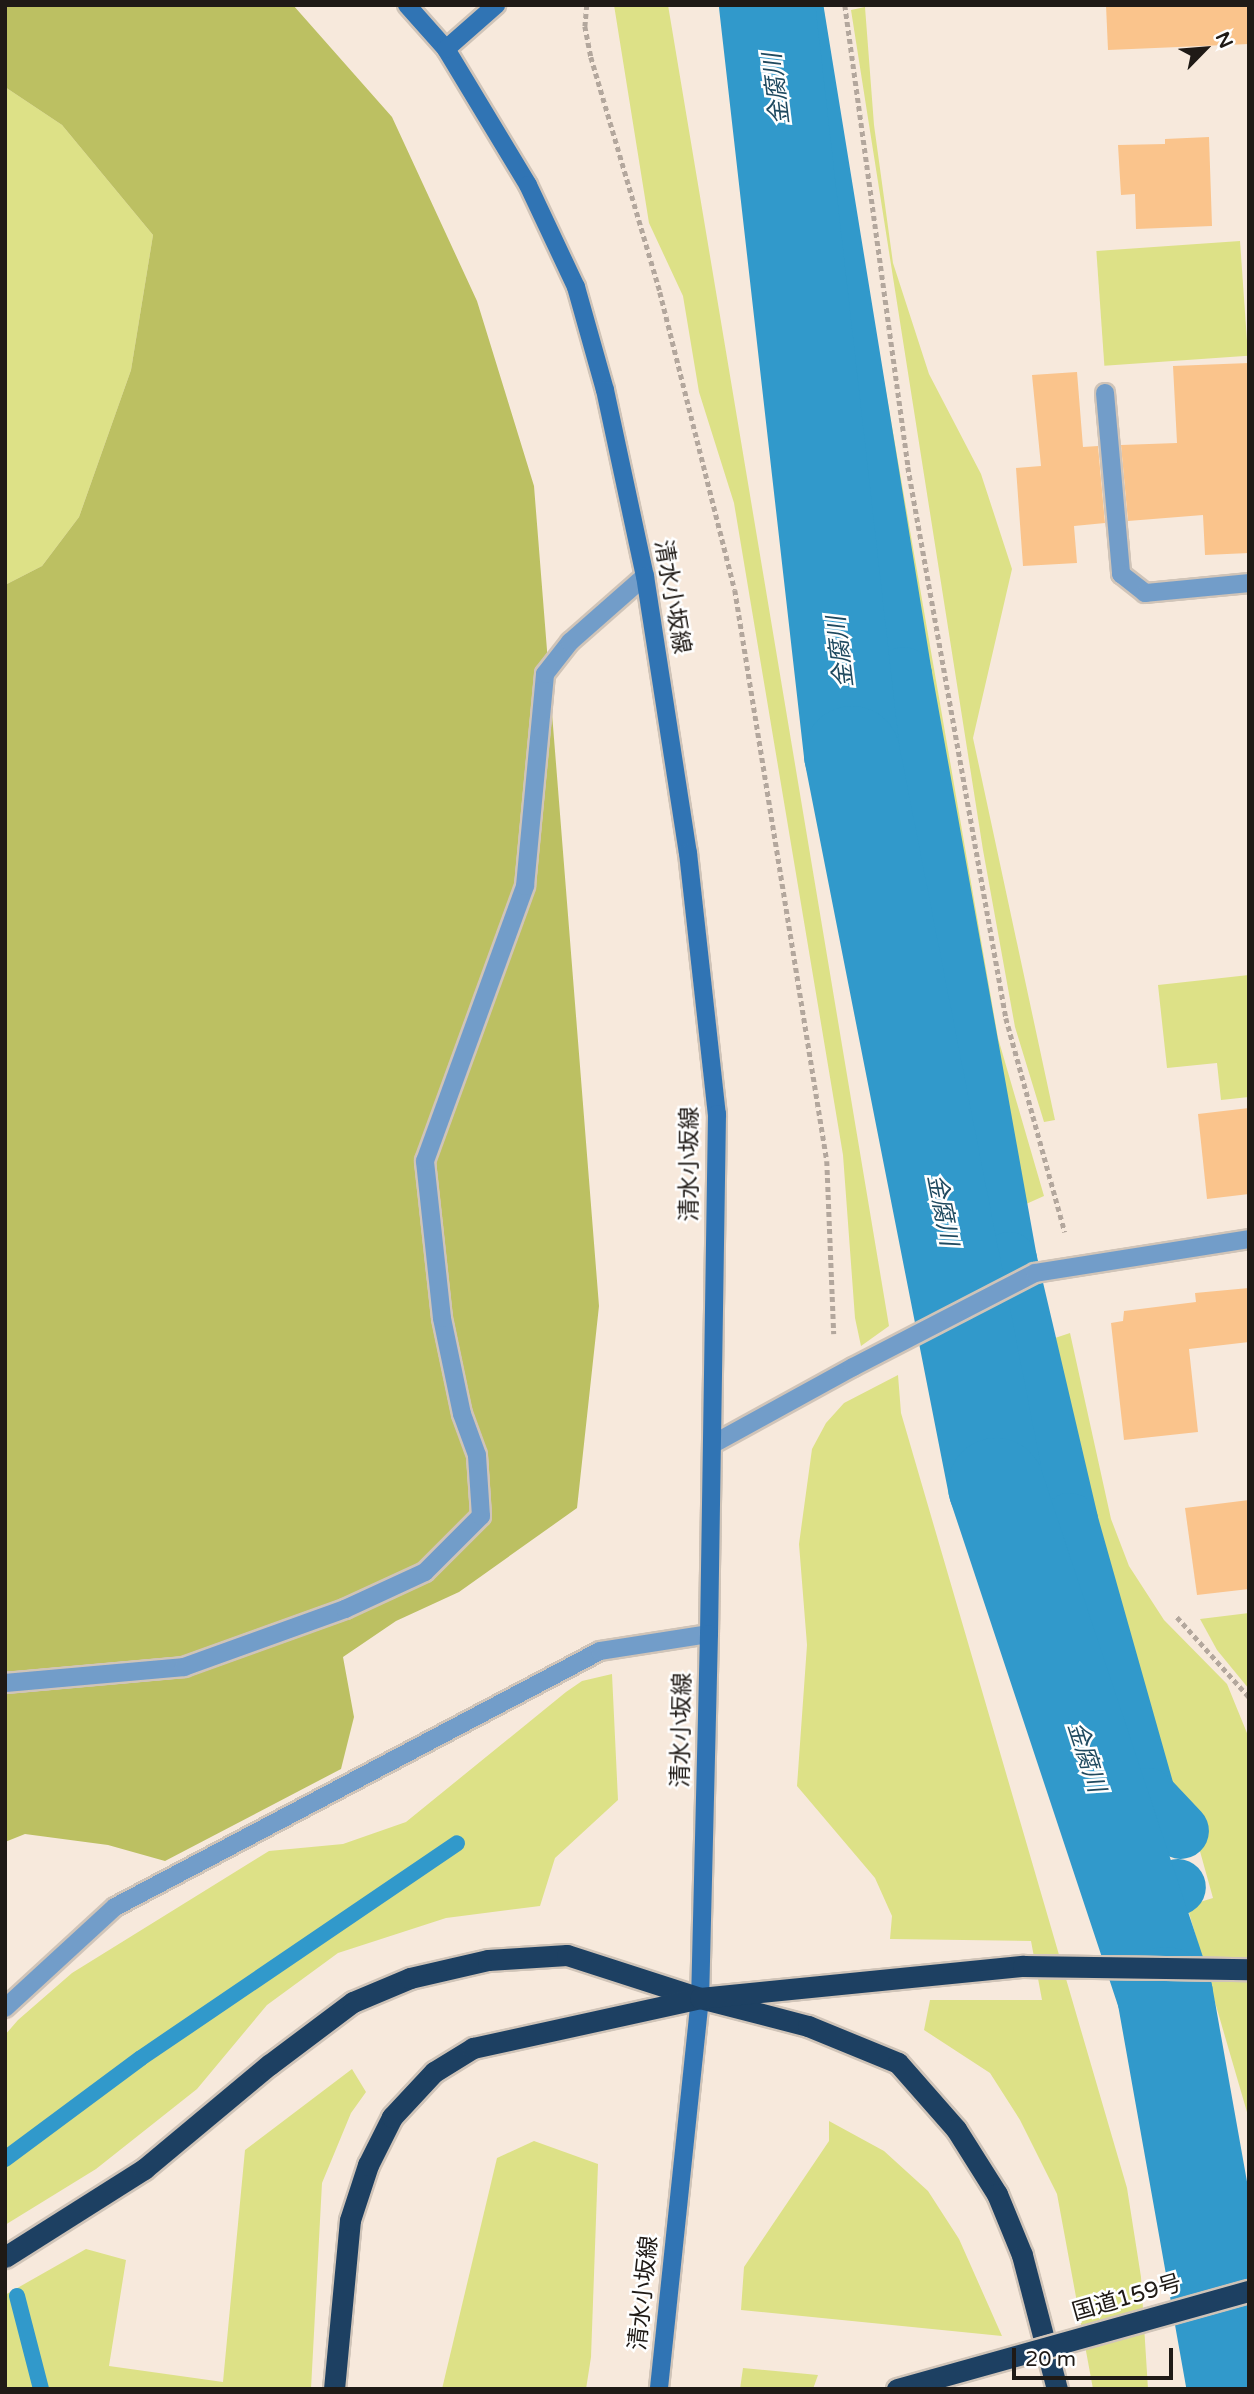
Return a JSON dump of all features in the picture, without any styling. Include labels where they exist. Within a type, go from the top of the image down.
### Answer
[{"type":"highway","points":[[5,2257],[144,2168],[269,2065],[353,2002],[410,1978],[488,1960],[567,1955],[699,1998],[807,2026],[898,2063],[956,2129],[997,2194],[1022,2255],[1057,2389]]},
{"type":"highway","points":[[334,2389],[350,2220],[368,2165],[392,2117],[434,2072],[472,2048],[699,1998],[1023,1966],[1249,1969]]},
{"type":"highway","name":"国道159号","points":[[897,2389],[1249,2291]]},
{"type":"main road","name":"清水小坂線","points":[[407,5],[446,49],[528,185],[576,287],[605,390],[645,576],[688,853],[717,1114],[713,1444],[699,1998],[659,2389]]},
{"type":"main road","points":[[446,49],[496,5]]},
{"type":"street","points":[[1105,393],[1121,574],[1145,593],[1249,583]]},
{"type":"street","points":[[5,1683],[184,1667],[345,1609],[425,1572],[481,1516],[477,1455],[462,1414],[442,1318],[425,1161],[525,886],[545,674],[570,642],[645,576]]},
{"type":"street","points":[[713,1444],[836,1376],[1035,1273],[1249,1239]]},
{"type":"street","points":[[5,2008],[115,1907],[600,1651],[709,1634]]},
{"type":"path","points":[[587,5],[585,26],[591,57],[660,292],[735,590],[827,1161],[836,1376]]},
{"type":"path","points":[[845,5],[908,467],[1006,1018],[1074,1266]]},
{"type":"path","points":[[1177,1617],[1249,1697]]},
{"type":"green space","points":[[5,5],[293,5],[392,117],[477,301],[534,486],[599,1306],[577,1508],[459,1592],[396,1621],[343,1657],[354,1717],[341,1769],[165,1861],[108,1845],[25,1834],[5,1842],[5,585],[42,566],[79,517],[131,370],[153,235],[62,125],[5,87]]},
{"type":"green space","points":[[614,5],[668,5],[889,1326],[861,1346],[855,1318],[843,1155],[734,503],[699,392],[683,296],[649,223]]},
{"type":"green space","points":[[801,5],[823,5],[855,213],[998,1038],[1044,1196],[1015,1209],[893,558]]},
{"type":"green space","points":[[865,7],[874,125],[893,263],[929,374],[981,474],[1012,569],[973,738],[1055,1120],[1044,1122],[1015,1027],[983,850],[851,10]]},
{"type":"green space","points":[[5,87],[62,125],[153,235],[131,370],[79,517],[42,566],[5,585]]},
{"type":"green space","points":[[1240,241],[1248,356],[1104,366],[1096,251]]},
{"type":"green space","points":[[1249,975],[1249,1097],[1221,1100],[1217,1063],[1167,1068],[1158,985]]},
{"type":"green space","points":[[1070,1333],[1111,1519],[1129,1566],[1164,1620],[1227,1684],[1249,1738],[1249,2119],[1187,1906],[1213,1898],[1196,1837],[1165,1792],[1079,1512],[1043,1342]]},
{"type":"green space","points":[[898,1375],[901,1413],[1127,2188],[1141,2277],[1148,2389],[1093,2389],[1057,2194],[1020,2120],[990,2073],[924,2030],[930,2000],[1042,2000],[1031,1941],[890,1939],[892,1916],[875,1878],[797,1786],[807,1645],[799,1544],[812,1449],[826,1423],[844,1403]]},
{"type":"green space","points":[[1249,1613],[1249,1689],[1217,1650],[1200,1619]]},
{"type":"green space","points":[[612,1674],[618,1800],[555,1858],[540,1906],[446,1918],[338,1953],[267,2005],[197,2089],[96,2169],[5,2225],[5,2035],[18,2020],[72,1973],[269,1851],[343,1844],[406,1822],[566,1692],[582,1681]]},
{"type":"green space","points":[[352,2069],[366,2092],[351,2113],[322,2183],[311,2389],[5,2389],[5,2295],[86,2249],[126,2260],[109,2366],[223,2382],[245,2150]]},
{"type":"green space","points":[[829,2121],[884,2151],[928,2191],[959,2239],[1002,2336],[741,2310],[744,2267],[829,2141]]},
{"type":"green space","points":[[534,2141],[598,2164],[591,2357],[586,2389],[442,2389],[497,2158]]},
{"type":"green space","points":[[743,2368],[818,2375],[813,2389],[740,2389]]},
{"type":"building","points":[[1106,5],[1249,5],[1249,44],[1108,50]]},
{"type":"building","points":[[1209,137],[1212,226],[1136,229],[1135,194],[1121,195],[1118,145],[1165,144],[1165,139]]},
{"type":"building","points":[[1249,363],[1249,553],[1205,555],[1203,515],[1128,521],[1121,445],[1177,443],[1173,366]]},
{"type":"building","points":[[1077,372],[1083,447],[1098,446],[1105,523],[1074,526],[1077,563],[1023,566],[1016,468],[1041,466],[1032,375]]},
{"type":"building","points":[[1249,1108],[1249,1194],[1207,1199],[1198,1114]]},
{"type":"building","points":[[1249,1288],[1249,1342],[1189,1349],[1198,1432],[1124,1440],[1111,1323],[1123,1321],[1124,1311],[1196,1302],[1195,1293]]},
{"type":"building","points":[[1249,1500],[1249,1589],[1197,1595],[1185,1508]]},
{"type":"waterway","name":"金腐川","points":[[767,5],[852,754],[996,1486],[1165,1995],[1235,2389]]},
{"type":"waterway","points":[[795,5],[904,675],[1009,1260],[1070,1521],[1148,1796],[1181,1831]]},
{"type":"waterway","points":[[5,2159],[141,2058],[457,1843]]},
{"type":"waterway","points":[[1134,1904],[1178,1887]]},
{"type":"waterway","points":[[17,2296],[41,2389]]}]
